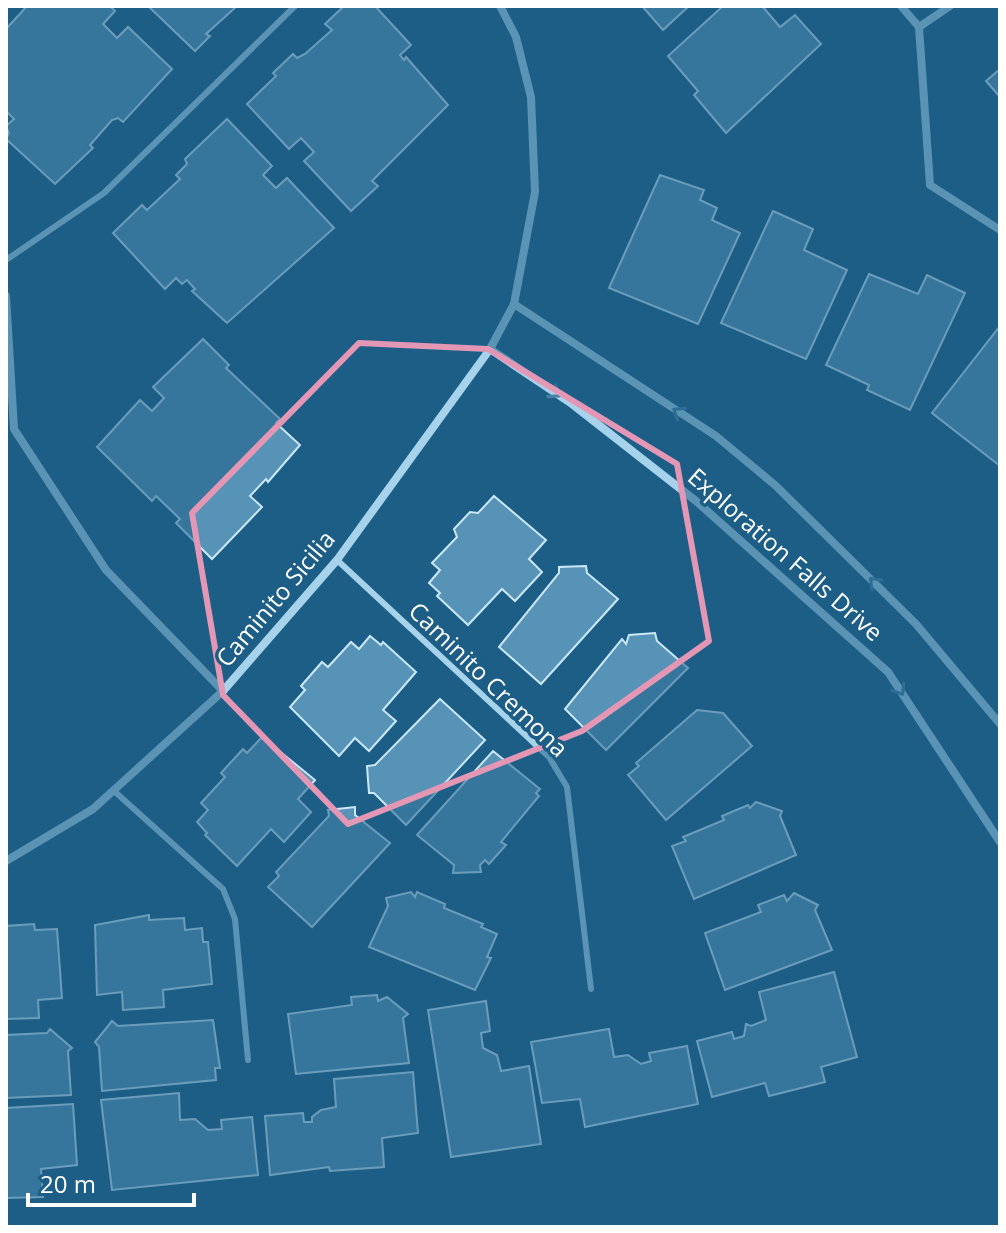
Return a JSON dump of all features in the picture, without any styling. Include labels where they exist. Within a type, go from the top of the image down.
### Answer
[{"type":"street","name":"Caminito Sicilia","points":[[6,861],[93,809],[223,691],[337,560],[490,349],[514,304],[529,239],[535,192],[536,145],[525,67],[516,37],[500,6]]},
{"type":"street","points":[[901,6],[919,27],[930,185],[1000,230]]},
{"type":"street","points":[[919,27],[950,6]]},
{"type":"street","points":[[6,296],[14,429],[106,570],[223,691]]},
{"type":"street","name":"Exploration Falls Drive","points":[[514,304],[716,436],[775,485],[916,624],[1000,724]]},
{"type":"street","name":"Exploration Falls Drive","points":[[490,349],[572,404],[696,501],[888,672],[1000,842]]},
{"type":"lane","points":[[6,260],[104,193],[295,6]]},
{"type":"lane","name":"Caminito Cremona","points":[[337,560],[549,757],[567,787],[591,989]]},
{"type":"lane","points":[[114,791],[223,889],[235,919],[248,1060]]},
{"type":"highlighted area","points":[[359,343],[488,349],[677,464],[709,641],[582,731],[348,824],[223,695],[192,513]]},
{"type":"building","points":[[27,6],[110,6],[115,11],[103,24],[117,38],[128,27],[172,69],[123,122],[118,118],[112,120],[90,145],[93,148],[55,184],[6,139],[9,133],[6,126],[14,119],[6,111],[6,29]]},
{"type":"building","points":[[148,6],[237,6],[206,34],[210,36],[195,51]]},
{"type":"building","points":[[344,6],[375,6],[411,45],[400,55],[404,60],[406,57],[448,105],[372,181],[378,186],[351,211],[304,161],[314,152],[301,138],[289,149],[247,104],[293,54],[297,58],[305,54],[332,30],[325,24]]},
{"type":"building","points":[[642,6],[689,6],[663,30]]},
{"type":"building","points":[[723,6],[763,7],[780,27],[795,15],[821,44],[726,133],[694,95],[698,91],[668,56]]},
{"type":"building","points":[[1000,69],[1000,97],[986,81]]},
{"type":"building","points":[[227,119],[272,166],[263,175],[276,188],[287,178],[334,228],[227,323],[192,291],[195,289],[187,280],[182,284],[176,278],[165,289],[113,233],[142,205],[147,210],[180,179],[176,175],[187,164],[185,159]]},
{"type":"building","points":[[660,175],[704,190],[700,200],[717,208],[712,220],[740,233],[698,324],[609,288]]},
{"type":"building","points":[[773,211],[813,229],[804,250],[847,270],[806,359],[721,323]]},
{"type":"building","points":[[869,274],[918,294],[927,275],[965,293],[910,410],[867,390],[869,385],[826,365]]},
{"type":"building","points":[[1000,326],[1000,466],[932,413]]},
{"type":"building","points":[[203,339],[229,365],[226,368],[280,419],[276,423],[300,445],[268,482],[266,479],[250,496],[262,507],[212,559],[176,523],[180,519],[156,496],[152,501],[97,447],[140,400],[152,411],[164,398],[153,387]]},
{"type":"building","points":[[494,496],[546,540],[529,559],[542,572],[515,601],[502,589],[468,625],[437,596],[440,593],[429,583],[440,570],[432,563],[457,537],[454,529],[470,512],[478,513]]},
{"type":"building","points":[[586,566],[587,573],[618,599],[541,684],[499,647],[559,573],[559,567]]},
{"type":"building","points":[[655,633],[657,641],[688,668],[606,750],[565,709],[622,639],[626,644],[629,635]]},
{"type":"building","points":[[370,636],[381,645],[383,642],[416,672],[383,710],[396,721],[369,751],[355,738],[339,756],[290,707],[305,690],[301,686],[322,662],[328,667],[351,642],[359,649]]},
{"type":"building","points":[[440,699],[485,740],[406,825],[374,793],[369,793],[367,766],[375,765]]},
{"type":"building","points":[[697,710],[723,713],[752,746],[666,820],[628,775],[639,766],[636,763]]},
{"type":"building","points":[[262,737],[315,780],[298,799],[311,812],[284,842],[271,829],[237,866],[205,835],[207,833],[197,822],[208,810],[201,803],[225,777],[221,773],[243,749],[247,753]]},
{"type":"building","points":[[493,751],[540,789],[536,793],[539,796],[501,842],[506,845],[489,864],[485,860],[480,865],[481,872],[453,873],[454,865],[417,835]]},
{"type":"building","points":[[756,802],[782,811],[780,816],[796,855],[694,899],[672,846],[686,841],[683,837],[724,820],[722,816],[748,805],[750,808]]},
{"type":"building","points":[[355,807],[355,815],[390,843],[312,927],[268,887],[279,876],[276,872],[329,816],[328,810]]},
{"type":"building","points":[[411,892],[415,897],[417,892],[445,904],[444,908],[483,924],[481,927],[497,934],[487,957],[491,958],[475,990],[369,947],[388,906],[386,898]]},
{"type":"building","points":[[794,893],[818,905],[815,910],[832,950],[725,990],[705,933],[761,912],[758,905],[784,895],[787,901]]},
{"type":"building","points":[[149,915],[149,920],[184,918],[185,930],[202,928],[203,942],[208,942],[212,984],[163,990],[164,1007],[123,1010],[122,992],[97,995],[95,925]]},
{"type":"building","points":[[34,924],[35,930],[57,929],[62,998],[38,1000],[39,1018],[6,1019],[6,926]]},
{"type":"building","points":[[834,972],[857,1057],[821,1067],[825,1082],[769,1096],[765,1083],[712,1097],[697,1041],[732,1032],[734,1039],[744,1036],[746,1024],[751,1026],[766,1020],[759,992]]},
{"type":"building","points":[[377,995],[378,1001],[387,997],[408,1014],[403,1018],[409,1063],[296,1074],[288,1014],[352,1005],[351,997]]},
{"type":"building","points":[[486,1001],[490,1031],[481,1033],[483,1048],[497,1055],[501,1071],[529,1066],[541,1144],[451,1157],[428,1010]]},
{"type":"building","points":[[213,1020],[220,1068],[215,1068],[216,1080],[102,1091],[99,1047],[95,1042],[112,1021],[118,1026]]},
{"type":"building","points":[[50,1029],[72,1048],[68,1051],[71,1095],[6,1098],[6,1035],[47,1033]]},
{"type":"building","points":[[609,1029],[614,1057],[628,1055],[641,1064],[651,1061],[649,1053],[687,1046],[698,1104],[585,1127],[580,1099],[542,1103],[531,1042]]},
{"type":"building","points":[[413,1072],[418,1133],[382,1138],[384,1167],[330,1171],[329,1167],[270,1175],[265,1116],[303,1113],[304,1122],[312,1122],[312,1117],[321,1110],[336,1107],[334,1079]]},
{"type":"building","points":[[179,1093],[180,1120],[195,1119],[208,1130],[222,1129],[221,1120],[252,1117],[258,1175],[112,1190],[101,1100]]},
{"type":"building","points":[[73,1104],[77,1165],[41,1169],[43,1197],[6,1198],[6,1108]]}]
